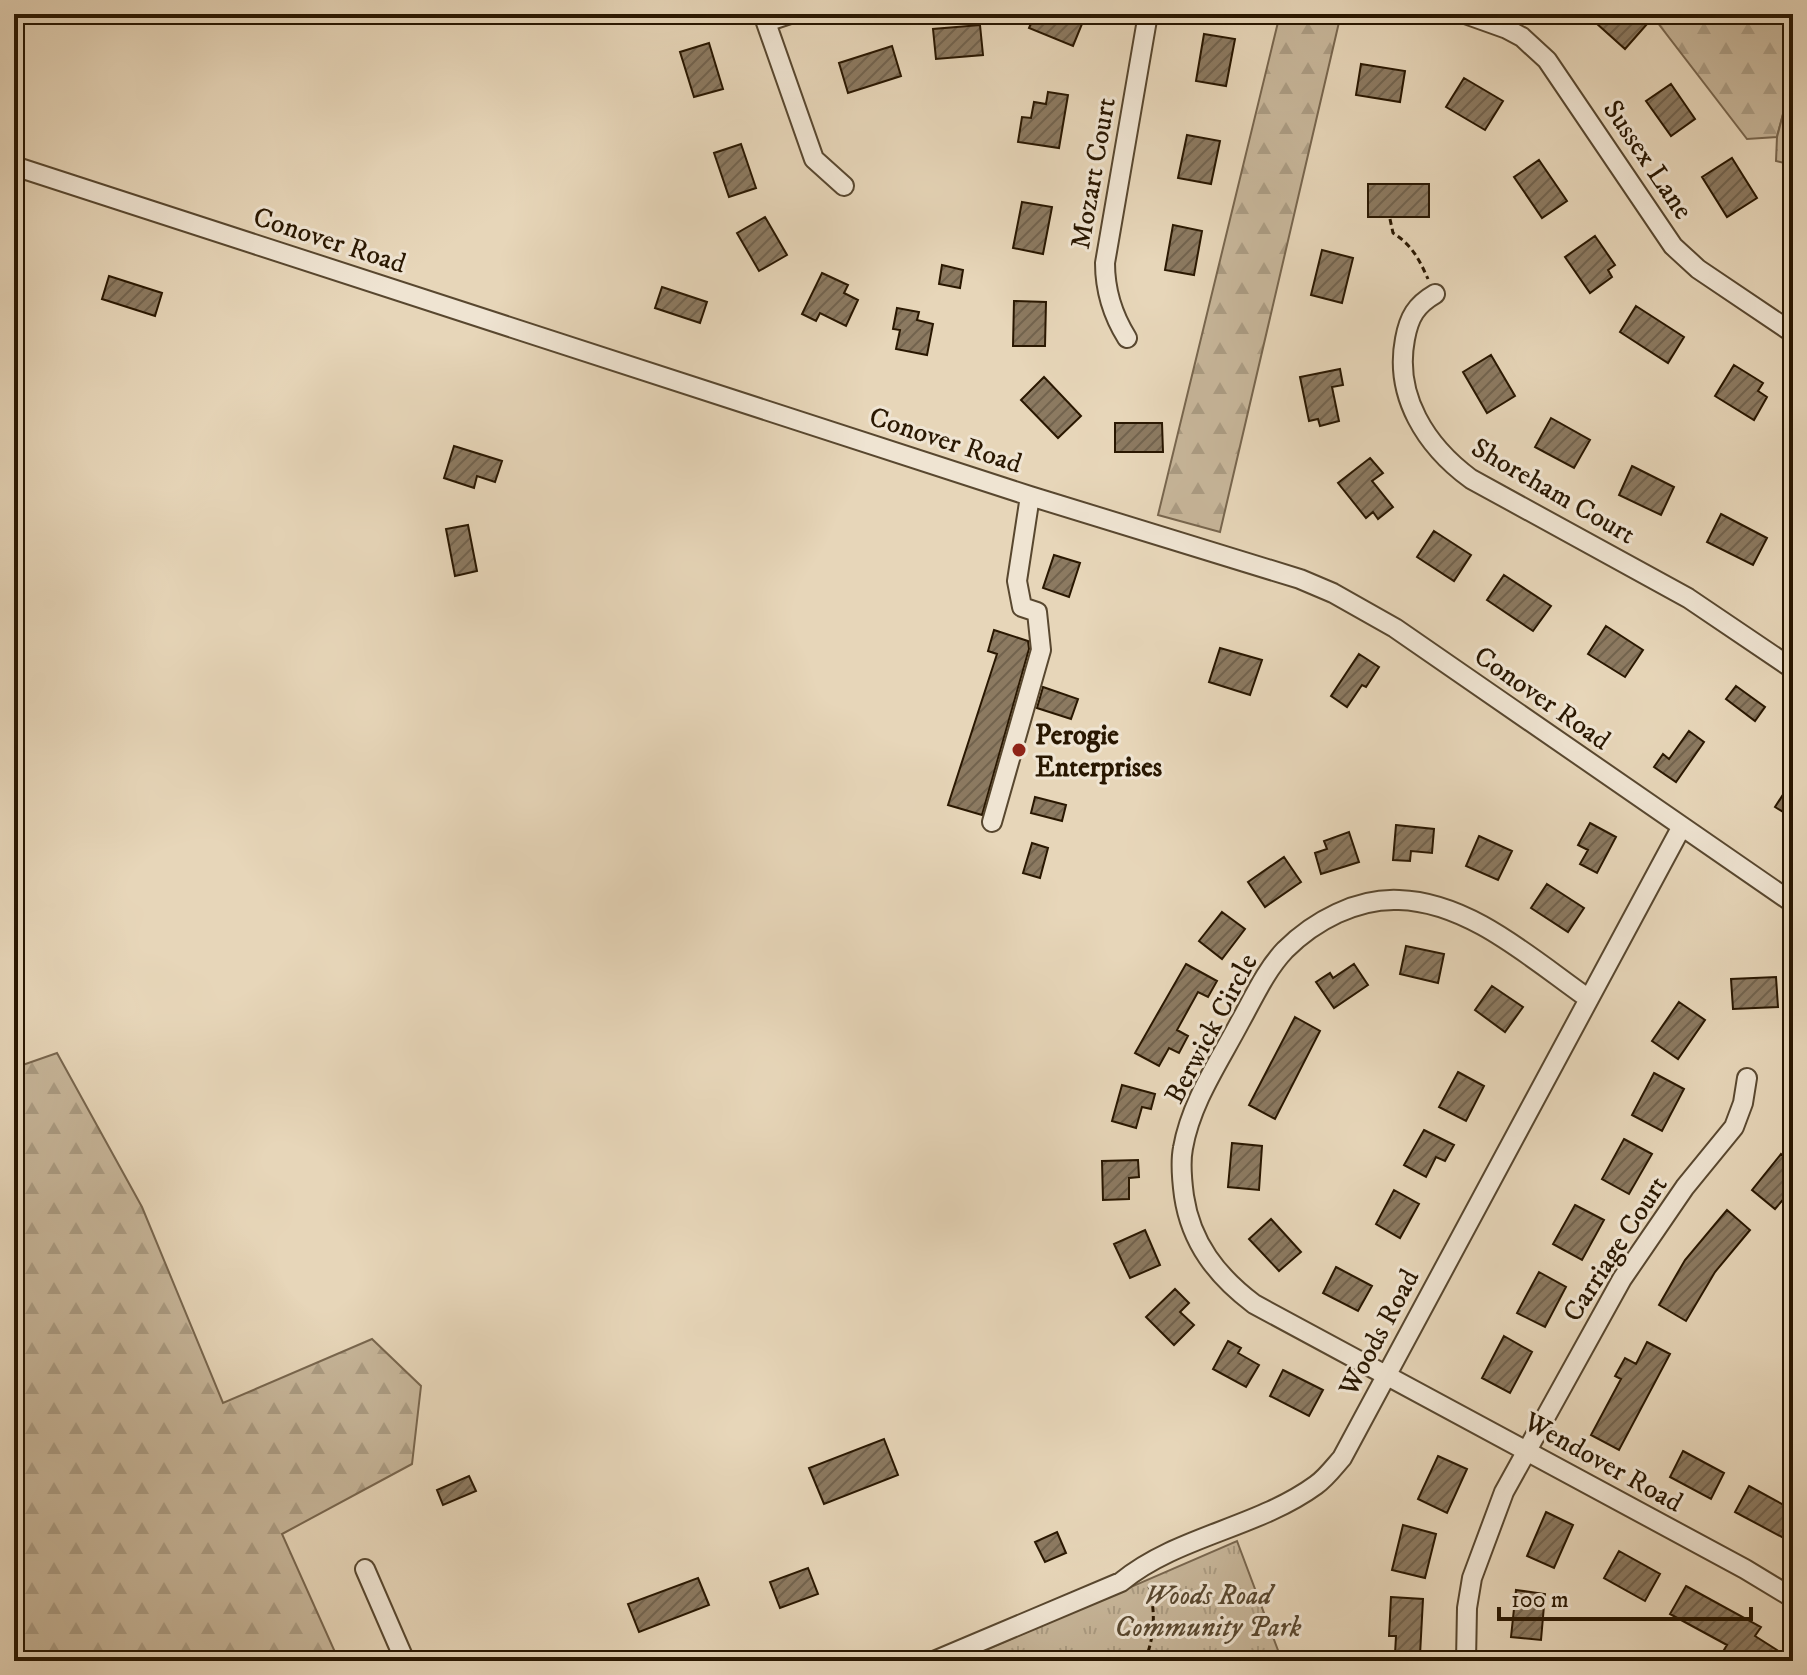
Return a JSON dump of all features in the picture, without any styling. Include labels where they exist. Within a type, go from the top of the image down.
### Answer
[{"type":"street","points":[[790,14],[764,18],[814,159],[844,186]]},
{"type":"street","name":"Mozart Court","points":[[1127,338],[1112,308],[1105,263],[1148,14]]},
{"type":"street","name":"Sussex Lane","points":[[1465,14],[1507,29],[1535,47],[1559,74],[1673,246],[1698,269],[1793,333]]},
{"type":"street","name":"Conover Road","points":[[14,166],[1030,496],[1300,579],[1333,593],[1395,628],[1793,903]]},
{"type":"street","name":"Shoreham Court","points":[[1435,294],[1415,309],[1410,319],[1402,353],[1402,369],[1416,416],[1440,453],[1471,479],[1688,598],[1793,669]]},
{"type":"street","points":[[992,822],[1041,650],[1037,612],[1022,607],[1017,581],[1030,496]]},
{"type":"street","name":"Woods Road","points":[[934,1661],[1121,1582],[1141,1565],[1266,1513],[1319,1483],[1342,1458],[1681,828]]},
{"type":"street","name":"Berwick Circle","points":[[1386,1375],[1254,1304],[1213,1267],[1189,1221],[1182,1169],[1183,1149],[1192,1114],[1208,1081],[1265,977],[1284,951],[1306,931],[1328,918],[1375,901],[1419,902],[1473,919],[1589,999]]},
{"type":"street","name":"Carriage Court","points":[[1466,1661],[1467,1608],[1472,1578],[1504,1492],[1629,1268],[1685,1187],[1734,1127],[1743,1103],[1747,1078]]},
{"type":"street","name":"Wendover Road","points":[[1386,1375],[1793,1598]]},
{"type":"street","points":[[365,1569],[405,1661]]},
{"type":"path","points":[[1390,219],[1393,233],[1410,245],[1418,256],[1435,294]]},
{"type":"path","points":[[1141,1565],[1151,1593],[1154,1616],[1152,1643],[1145,1661]]},
{"type":"green space","points":[[1280,14],[1320,14],[1340,18],[1220,532],[1158,515]]},
{"type":"green space","points":[[1651,14],[1793,14],[1793,76],[1777,137],[1747,139]]},
{"type":"green space","points":[[1793,76],[1793,165],[1776,161],[1777,137]]},
{"type":"green space","points":[[57,1053],[142,1207],[223,1403],[372,1339],[421,1386],[412,1464],[282,1534],[339,1661],[14,1661],[14,1068]]},
{"type":"green space","name":"Woods Road Community Park","points":[[1237,1541],[1282,1661],[960,1661]]},
{"type":"building","points":[[1035,14],[1072,14],[1084,19],[1073,46],[1029,28]]},
{"type":"building","points":[[1586,14],[1636,14],[1647,24],[1625,49]]},
{"type":"building","points":[[980,25],[983,55],[936,59],[933,29]]},
{"type":"building","points":[[1204,34],[1235,39],[1226,86],[1196,81]]},
{"type":"building","points":[[709,43],[723,89],[694,97],[680,52]]},
{"type":"building","points":[[892,46],[901,76],[848,93],[839,63]]},
{"type":"building","points":[[1361,64],[1405,71],[1400,102],[1356,95]]},
{"type":"building","points":[[1464,78],[1503,101],[1485,130],[1446,107]]},
{"type":"building","points":[[1671,84],[1695,119],[1671,136],[1646,101]]},
{"type":"building","points":[[1048,92],[1068,95],[1059,148],[1018,142],[1022,117],[1031,118],[1034,102],[1046,104]]},
{"type":"building","points":[[1187,135],[1220,141],[1211,184],[1178,178]]},
{"type":"building","points":[[741,144],[756,188],[729,197],[714,153]]},
{"type":"building","points":[[1732,158],[1757,198],[1727,217],[1702,177]]},
{"type":"building","points":[[1539,160],[1567,201],[1542,218],[1514,177]]},
{"type":"building","points":[[1368,184],[1429,184],[1429,217],[1368,217]]},
{"type":"building","points":[[1022,202],[1052,207],[1043,254],[1013,248]]},
{"type":"building","points":[[765,217],[787,255],[759,271],[737,233]]},
{"type":"building","points":[[1173,225],[1202,231],[1194,275],[1165,270]]},
{"type":"building","points":[[1595,236],[1615,265],[1608,270],[1612,277],[1590,293],[1565,257]]},
{"type":"building","points":[[1322,250],[1353,258],[1342,303],[1311,295]]},
{"type":"building","points":[[942,265],[963,270],[960,288],[939,284]]},
{"type":"building","points":[[822,273],[848,285],[844,293],[858,300],[846,326],[820,313],[816,321],[802,314]]},
{"type":"building","points":[[109,276],[162,293],[155,316],[102,299]]},
{"type":"building","points":[[662,287],[707,302],[700,323],[655,308]]},
{"type":"building","points":[[1014,301],[1046,302],[1045,346],[1013,346]]},
{"type":"building","points":[[1636,306],[1684,337],[1668,363],[1620,332]]},
{"type":"building","points":[[897,308],[919,312],[917,320],[933,324],[927,355],[896,349],[900,330],[893,329]]},
{"type":"building","points":[[1491,355],[1515,396],[1487,413],[1463,372]]},
{"type":"building","points":[[1734,365],[1763,383],[1758,391],[1767,397],[1754,420],[1715,396]]},
{"type":"building","points":[[1340,369],[1343,385],[1332,387],[1339,421],[1320,426],[1318,419],[1309,421],[1300,377]]},
{"type":"building","points":[[1044,377],[1081,416],[1058,438],[1021,400]]},
{"type":"building","points":[[1551,418],[1590,440],[1574,468],[1535,447]]},
{"type":"building","points":[[1115,423],[1162,423],[1163,452],[1115,452]]},
{"type":"building","points":[[454,446],[502,461],[495,482],[477,476],[474,488],[444,478]]},
{"type":"building","points":[[1370,458],[1383,473],[1372,481],[1393,507],[1378,519],[1373,512],[1366,518],[1338,483]]},
{"type":"building","points":[[1632,466],[1674,487],[1661,515],[1619,495]]},
{"type":"building","points":[[1721,514],[1767,538],[1753,565],[1707,542]]},
{"type":"building","points":[[468,525],[477,571],[455,576],[446,529]]},
{"type":"building","points":[[1434,531],[1471,555],[1454,581],[1417,557]]},
{"type":"building","points":[[1054,555],[1080,563],[1069,597],[1043,588]]},
{"type":"building","points":[[1504,575],[1551,606],[1533,631],[1487,600]]},
{"type":"building","points":[[1606,626],[1643,650],[1625,677],[1588,654]]},
{"type":"building","points":[[994,630],[1028,641],[1029,649],[982,815],[948,805],[997,654],[988,651]]},
{"type":"building","points":[[1220,648],[1262,660],[1250,695],[1209,682]]},
{"type":"building","points":[[1359,654],[1379,667],[1347,707],[1331,696]]},
{"type":"building","points":[[1736,686],[1765,707],[1755,721],[1726,699]]},
{"type":"building","points":[[1043,687],[1078,699],[1071,719],[1037,708]]},
{"type":"building","points":[[1689,731],[1704,742],[1676,782],[1654,767],[1663,754],[1669,759]]},
{"type":"building","points":[[1793,779],[1793,818],[1775,807]]},
{"type":"building","points":[[1035,797],[1066,805],[1062,821],[1031,813]]},
{"type":"building","points":[[1590,823],[1616,837],[1597,873],[1580,864],[1588,850],[1578,845]]},
{"type":"building","points":[[1396,825],[1434,829],[1432,853],[1411,851],[1410,861],[1393,860]]},
{"type":"building","points":[[1349,832],[1359,862],[1321,874],[1315,853],[1327,849],[1324,841]]},
{"type":"building","points":[[1479,836],[1512,851],[1498,880],[1466,866]]},
{"type":"building","points":[[1032,843],[1048,848],[1040,878],[1023,873]]},
{"type":"building","points":[[1284,857],[1301,882],[1265,907],[1248,882]]},
{"type":"building","points":[[1547,884],[1584,908],[1568,932],[1531,908]]},
{"type":"building","points":[[1222,912],[1245,929],[1222,959],[1199,941]]},
{"type":"building","points":[[1406,946],[1444,954],[1438,983],[1400,974]]},
{"type":"building","points":[[1186,964],[1217,981],[1208,997],[1198,992],[1177,1030],[1188,1036],[1179,1053],[1169,1048],[1159,1066],[1135,1053]]},
{"type":"building","points":[[1354,964],[1368,985],[1334,1008],[1316,982],[1330,973],[1333,978]]},
{"type":"building","points":[[1776,977],[1778,1007],[1733,1009],[1731,979]]},
{"type":"building","points":[[1492,986],[1523,1007],[1505,1032],[1475,1010]]},
{"type":"building","points":[[1679,1002],[1705,1020],[1678,1059],[1652,1041]]},
{"type":"building","points":[[1295,1017],[1320,1031],[1275,1119],[1249,1105]]},
{"type":"building","points":[[1458,1072],[1484,1086],[1466,1121],[1439,1107]]},
{"type":"building","points":[[1654,1073],[1684,1089],[1662,1131],[1632,1115]]},
{"type":"building","points":[[1122,1085],[1155,1094],[1151,1109],[1142,1107],[1136,1128],[1112,1121]]},
{"type":"building","points":[[1424,1130],[1454,1145],[1445,1161],[1436,1157],[1426,1177],[1404,1165]]},
{"type":"building","points":[[1624,1139],[1652,1154],[1629,1194],[1602,1179]]},
{"type":"building","points":[[1232,1143],[1262,1146],[1259,1190],[1228,1187]]},
{"type":"building","points":[[1781,1154],[1793,1164],[1793,1188],[1775,1209],[1752,1190]]},
{"type":"building","points":[[1138,1160],[1139,1177],[1129,1178],[1129,1199],[1103,1200],[1102,1161]]},
{"type":"building","points":[[1394,1190],[1419,1204],[1400,1238],[1376,1224]]},
{"type":"building","points":[[1575,1205],[1604,1220],[1582,1260],[1553,1244]]},
{"type":"building","points":[[1727,1210],[1750,1230],[1715,1272],[1686,1321],[1659,1305],[1685,1260]]},
{"type":"building","points":[[1271,1219],[1301,1252],[1279,1271],[1249,1239]]},
{"type":"building","points":[[1145,1230],[1160,1265],[1130,1278],[1114,1244]]},
{"type":"building","points":[[1336,1267],[1372,1286],[1358,1311],[1323,1293]]},
{"type":"building","points":[[1539,1272],[1566,1287],[1545,1327],[1517,1313]]},
{"type":"building","points":[[1175,1289],[1189,1303],[1180,1312],[1194,1325],[1174,1345],[1146,1317]]},
{"type":"building","points":[[1504,1336],[1532,1352],[1510,1393],[1482,1378]]},
{"type":"building","points":[[1228,1341],[1241,1348],[1238,1353],[1259,1365],[1246,1387],[1213,1369]]},
{"type":"building","points":[[1647,1342],[1670,1354],[1619,1450],[1591,1435],[1621,1379],[1615,1376],[1625,1358],[1636,1364]]},
{"type":"building","points":[[1283,1370],[1323,1390],[1309,1416],[1270,1396]]},
{"type":"building","points":[[884,1439],[898,1475],[824,1504],[809,1468]]},
{"type":"building","points":[[1683,1451],[1724,1473],[1711,1499],[1670,1477]]},
{"type":"building","points":[[1438,1456],[1467,1469],[1447,1513],[1418,1499]]},
{"type":"building","points":[[469,1476],[476,1491],[443,1505],[437,1490]]},
{"type":"building","points":[[1749,1486],[1793,1510],[1793,1543],[1735,1512]]},
{"type":"building","points":[[1546,1512],[1573,1525],[1554,1568],[1527,1556]]},
{"type":"building","points":[[1403,1525],[1436,1534],[1425,1578],[1392,1570]]},
{"type":"building","points":[[1057,1532],[1066,1553],[1045,1562],[1035,1542]]},
{"type":"building","points":[[1619,1551],[1660,1574],[1645,1601],[1604,1578]]},
{"type":"building","points":[[808,1568],[818,1594],[780,1608],[770,1582]]},
{"type":"building","points":[[698,1578],[709,1605],[639,1632],[628,1604]]},
{"type":"building","points":[[1686,1586],[1761,1627],[1755,1636],[1777,1650],[1770,1661],[1742,1661],[1724,1650],[1727,1645],[1670,1614]]},
{"type":"building","points":[[1516,1590],[1545,1594],[1541,1640],[1511,1637]]},
{"type":"building","points":[[1391,1597],[1423,1599],[1420,1655],[1395,1654],[1396,1636],[1389,1636]]},
{"type":"place","name":"Perogie Enterprises","points":[[1019,750]]}]
